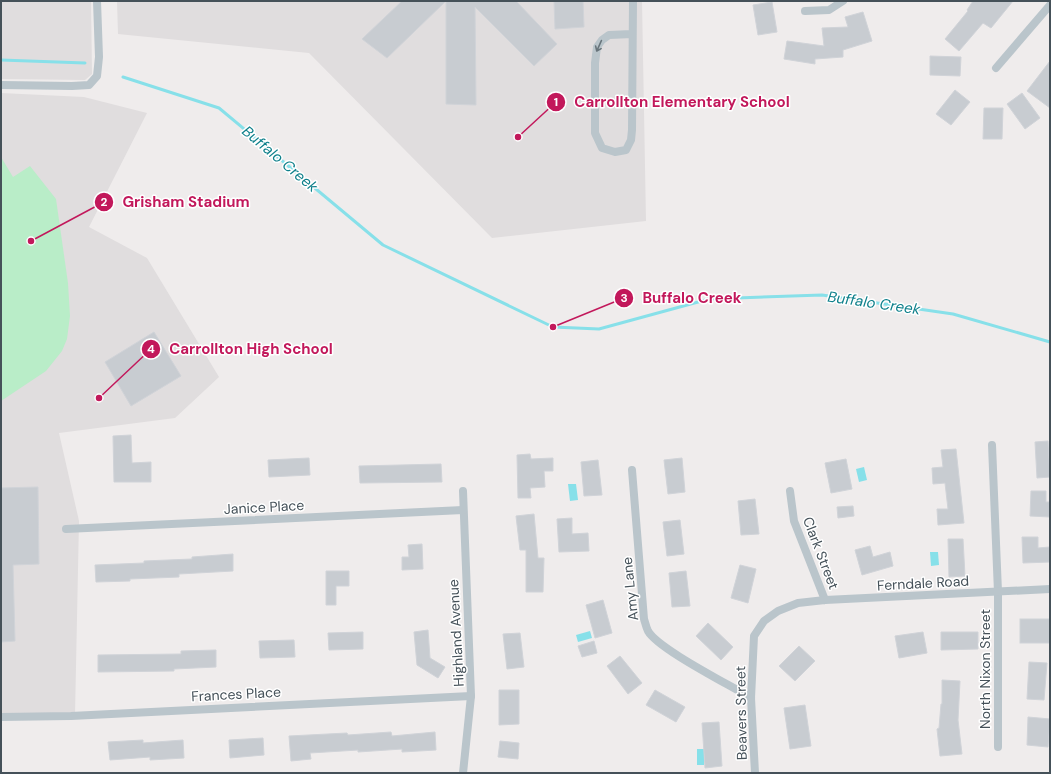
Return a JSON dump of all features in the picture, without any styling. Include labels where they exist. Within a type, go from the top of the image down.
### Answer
[{"type":"street","points":[[1,85],[89,85],[97,76],[99,57],[97,1]]},
{"type":"street","points":[[632,34],[609,35],[602,40],[597,48],[595,63],[595,132],[602,148],[615,152],[626,150],[631,140],[633,1]]},
{"type":"street","points":[[805,12],[829,10],[843,1]]},
{"type":"street","points":[[996,68],[1050,5]]},
{"type":"street","name":"North Nixon Street","points":[[992,445],[998,592],[998,747]]},
{"type":"street","name":"Amy Lane","points":[[632,470],[644,619],[648,631],[672,652],[751,698]]},
{"type":"street","name":"Highland Avenue","points":[[463,491],[471,696],[463,773]]},
{"type":"street","name":"Clark Street","points":[[790,491],[794,521],[826,600]]},
{"type":"street","name":"Janice Place","points":[[66,529],[463,510]]},
{"type":"street","name":"Ferndale Road","points":[[798,603],[826,600],[1050,589]]},
{"type":"street","name":"Beavers Street","points":[[755,773],[751,698],[754,636],[764,621],[778,612],[798,603]]},
{"type":"street","name":"Frances Place","points":[[1,717],[79,715],[471,696]]},
{"type":"shaded area","points":[[1,1],[91,1],[92,74],[85,80],[1,79]]},
{"type":"shaded area","points":[[117,1],[642,1],[646,221],[492,238],[309,53],[118,34]]},
{"type":"shaded area","points":[[1,93],[84,97],[147,113],[89,227],[147,258],[219,377],[175,418],[59,433],[79,521],[75,715],[1,717]]},
{"type":"green space","points":[[1,157],[13,177],[30,166],[56,199],[68,283],[70,316],[67,339],[62,351],[46,371],[1,401]]},
{"type":"water","points":[[864,467],[867,480],[859,482],[856,469]]},
{"type":"water","points":[[568,484],[576,484],[578,500],[570,501]]},
{"type":"water","points":[[930,552],[938,552],[939,565],[931,566]]},
{"type":"water","points":[[590,631],[592,638],[578,642],[576,635]]},
{"type":"water","points":[[697,749],[704,749],[704,765],[697,765]]},
{"type":"building","points":[[402,1],[446,1],[387,58],[362,39]]},
{"type":"building","points":[[446,1],[516,1],[557,44],[534,66],[475,7],[476,105],[446,104]]},
{"type":"building","points":[[554,1],[583,1],[584,27],[555,29]]},
{"type":"building","points":[[973,1],[1013,1],[991,28],[983,23],[959,51],[945,39],[968,11],[967,10]]},
{"type":"building","points":[[772,2],[777,32],[758,35],[753,5]]},
{"type":"building","points":[[863,12],[872,41],[843,50],[843,57],[815,59],[815,64],[784,59],[787,41],[824,46],[822,28],[848,27],[845,17]]},
{"type":"building","points":[[930,56],[961,57],[960,76],[930,75]]},
{"type":"building","points":[[1050,61],[1050,108],[1027,91]]},
{"type":"building","points":[[955,90],[970,102],[951,125],[936,114]]},
{"type":"building","points":[[1022,93],[1040,118],[1025,129],[1007,104]]},
{"type":"building","points":[[984,108],[1003,108],[1002,139],[983,139]]},
{"type":"building","points":[[154,332],[181,376],[131,406],[105,362]]},
{"type":"building","points":[[131,435],[132,463],[151,462],[151,482],[114,482],[113,436]]},
{"type":"building","points":[[1048,441],[1050,477],[1037,478],[1035,442]]},
{"type":"building","points":[[956,449],[964,523],[938,525],[937,509],[948,509],[945,483],[933,484],[932,468],[943,467],[941,450]]},
{"type":"building","points":[[530,454],[531,459],[553,458],[553,471],[544,471],[545,487],[530,488],[531,498],[518,498],[517,455]]},
{"type":"building","points":[[309,458],[310,475],[269,477],[268,460]]},
{"type":"building","points":[[682,458],[685,492],[668,494],[664,460]]},
{"type":"building","points":[[846,459],[852,489],[831,493],[825,463]]},
{"type":"building","points":[[598,460],[602,495],[584,496],[581,462]]},
{"type":"building","points":[[441,464],[442,482],[360,483],[359,466]]},
{"type":"building","points":[[38,487],[39,564],[13,565],[15,641],[1,642],[1,488]]},
{"type":"building","points":[[1031,491],[1046,491],[1046,502],[1050,502],[1050,517],[1030,516]]},
{"type":"building","points":[[755,499],[759,534],[741,535],[738,501]]},
{"type":"building","points":[[853,506],[854,516],[838,518],[837,507]]},
{"type":"building","points":[[534,514],[538,558],[544,558],[543,592],[526,592],[526,550],[520,550],[516,516]]},
{"type":"building","points":[[572,518],[572,534],[588,533],[589,551],[559,552],[557,519]]},
{"type":"building","points":[[680,520],[684,554],[667,556],[663,522]]},
{"type":"building","points":[[1022,537],[1038,537],[1038,548],[1050,547],[1050,562],[1023,563]]},
{"type":"building","points":[[948,539],[963,539],[965,576],[949,577]]},
{"type":"building","points":[[422,544],[423,569],[402,570],[402,557],[409,557],[408,545]]},
{"type":"building","points":[[870,546],[873,557],[890,552],[893,566],[862,575],[855,550]]},
{"type":"building","points":[[233,554],[233,571],[179,574],[179,577],[130,579],[130,581],[96,582],[95,565],[144,563],[144,561],[192,559],[192,557]]},
{"type":"building","points":[[740,565],[756,569],[748,603],[731,598]]},
{"type":"building","points":[[326,571],[349,571],[349,586],[336,586],[336,605],[326,605]]},
{"type":"building","points":[[686,571],[690,606],[672,607],[669,573]]},
{"type":"building","points":[[603,600],[612,633],[595,638],[586,605]]},
{"type":"building","points":[[1020,619],[1050,619],[1050,643],[1020,643]]},
{"type":"building","points":[[708,623],[733,647],[721,660],[696,636]]},
{"type":"building","points":[[428,630],[430,658],[445,667],[438,678],[417,665],[414,632]]},
{"type":"building","points":[[363,632],[363,649],[329,650],[328,633]]},
{"type":"building","points":[[923,632],[927,653],[899,658],[895,636]]},
{"type":"building","points":[[941,632],[978,632],[978,649],[941,650]]},
{"type":"building","points":[[520,633],[524,667],[507,669],[503,634]]},
{"type":"building","points":[[294,640],[295,657],[260,658],[259,641]]},
{"type":"building","points":[[594,641],[597,653],[582,657],[578,646]]},
{"type":"building","points":[[799,646],[815,661],[795,681],[779,666]]},
{"type":"building","points":[[216,650],[216,667],[174,669],[174,671],[98,672],[98,655],[181,654],[181,651]]},
{"type":"building","points":[[620,656],[642,683],[628,694],[607,666]]},
{"type":"building","points":[[1029,662],[1047,663],[1044,700],[1027,699]]},
{"type":"building","points":[[942,680],[960,681],[958,720],[962,754],[940,756],[937,729],[939,728],[942,704]]},
{"type":"building","points":[[499,690],[519,690],[519,724],[499,725]]},
{"type":"building","points":[[655,690],[685,707],[676,722],[646,705]]},
{"type":"building","points":[[805,705],[811,746],[790,749],[784,708]]},
{"type":"building","points":[[1028,717],[1050,719],[1048,747],[1027,745]]},
{"type":"building","points":[[719,722],[722,766],[705,768],[702,723]]},
{"type":"building","points":[[391,732],[392,736],[435,732],[436,750],[402,752],[402,749],[358,752],[358,750],[310,753],[311,759],[291,761],[289,736],[347,733],[348,735]]},
{"type":"building","points":[[263,738],[264,755],[230,758],[229,740]]},
{"type":"building","points":[[143,740],[143,743],[183,740],[184,758],[150,760],[150,757],[110,760],[108,742]]},
{"type":"building","points":[[500,741],[519,743],[518,759],[498,757]]},
{"type":"waterway","name":"Buffalo Creek","points":[[1,60],[85,63]]},
{"type":"waterway","name":"Buffalo Creek","points":[[123,77],[219,108],[383,245],[553,327],[599,329],[709,299],[822,295],[953,314],[1050,342]]},
{"type":"place","name":"Carrollton Elementary School","points":[[518,137]]},
{"type":"place","name":"Grisham Stadium","points":[[31,241]]},
{"type":"place","name":"Buffalo Creek","points":[[553,327]]},
{"type":"place","name":"Carrollton High School","points":[[99,398]]}]
